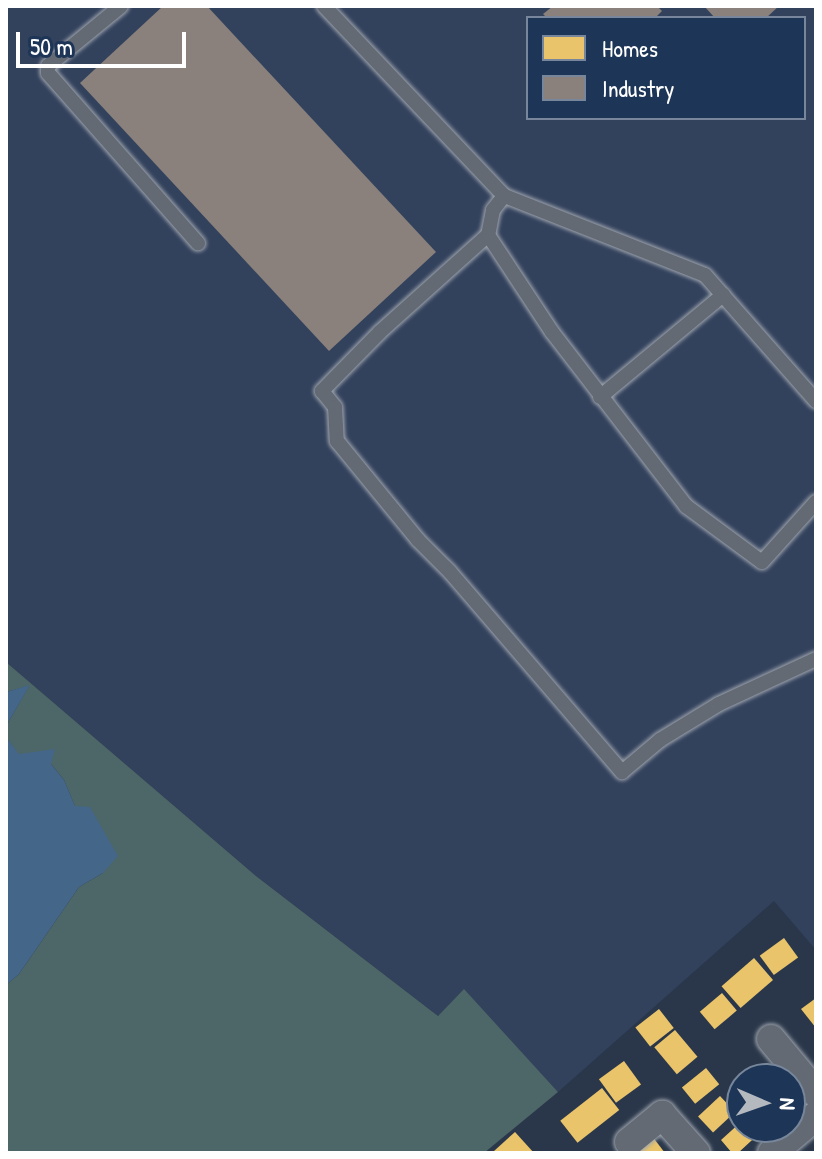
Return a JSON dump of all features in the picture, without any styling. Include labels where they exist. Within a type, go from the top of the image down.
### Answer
[{"type":"street","points":[[771,1039],[816,1093]]},
{"type":"street","points":[[629,1142],[662,1115],[696,1153]]},
{"type":"street","points":[[772,1153],[816,1116]]},
{"type":"lane","points":[[121,6],[48,66],[48,73],[198,243]]},
{"type":"lane","points":[[324,6],[504,196],[705,275],[816,401]]},
{"type":"lane","points":[[504,196],[493,210],[488,235],[380,332],[322,391],[335,407],[337,441],[418,540],[450,572],[622,772],[660,740],[719,704],[816,659]]},
{"type":"lane","points":[[488,235],[552,332],[686,506],[762,562],[816,502]]},
{"type":"lane","points":[[600,397],[723,295]]},
{"type":"shaded area","points":[[6,6],[816,6],[816,950],[774,901],[558,1092],[464,990],[438,1016],[256,876],[6,662]]},
{"type":"shaded area","points":[[30,685],[6,726],[6,692]]},
{"type":"shaded area","points":[[6,737],[19,754],[55,749],[51,764],[64,780],[75,806],[90,807],[118,856],[103,873],[79,887],[19,974],[6,985]]},
{"type":"green space","points":[[6,662],[256,876],[438,1016],[464,989],[558,1092],[484,1153],[6,1153],[6,985],[19,974],[79,887],[103,873],[64,780],[51,764],[18,754],[6,737],[6,726],[29,686],[6,692]]},
{"type":"building: Homes","points":[[784,938],[798,957],[774,975],[760,956]]},
{"type":"building: Homes","points":[[754,958],[773,980],[741,1008],[722,986]]},
{"type":"building: Homes","points":[[722,993],[737,1011],[715,1029],[700,1012]]},
{"type":"building: Homes","points":[[816,998],[816,1028],[801,1009]]},
{"type":"building: Homes","points":[[659,1009],[674,1028],[650,1046],[635,1027]]},
{"type":"building: Homes","points":[[675,1030],[697,1057],[677,1074],[654,1047]]},
{"type":"building: Homes","points":[[624,1061],[641,1084],[616,1103],[599,1079]]},
{"type":"building: Homes","points":[[706,1068],[719,1084],[695,1104],[682,1088]]},
{"type":"building: Homes","points":[[602,1088],[619,1110],[577,1143],[560,1121]]},
{"type":"building: Homes","points":[[720,1096],[726,1102],[726,1120],[713,1133],[698,1116]]},
{"type":"building: Homes","points":[[515,1132],[534,1153],[495,1153],[494,1151]]},
{"type":"building: Homes","points":[[726,1135],[726,1143],[749,1143],[738,1153],[732,1153],[721,1140]]},
{"type":"building: Homes","points":[[652,1136],[665,1153],[630,1153]]},
{"type":"building: Industry","points":[[163,6],[207,6],[436,252],[329,351],[80,83]]},
{"type":"building: Industry","points":[[553,6],[657,6],[662,11],[657,16],[543,14]]},
{"type":"building: Industry","points":[[704,6],[779,6],[768,16],[713,16]]}]
